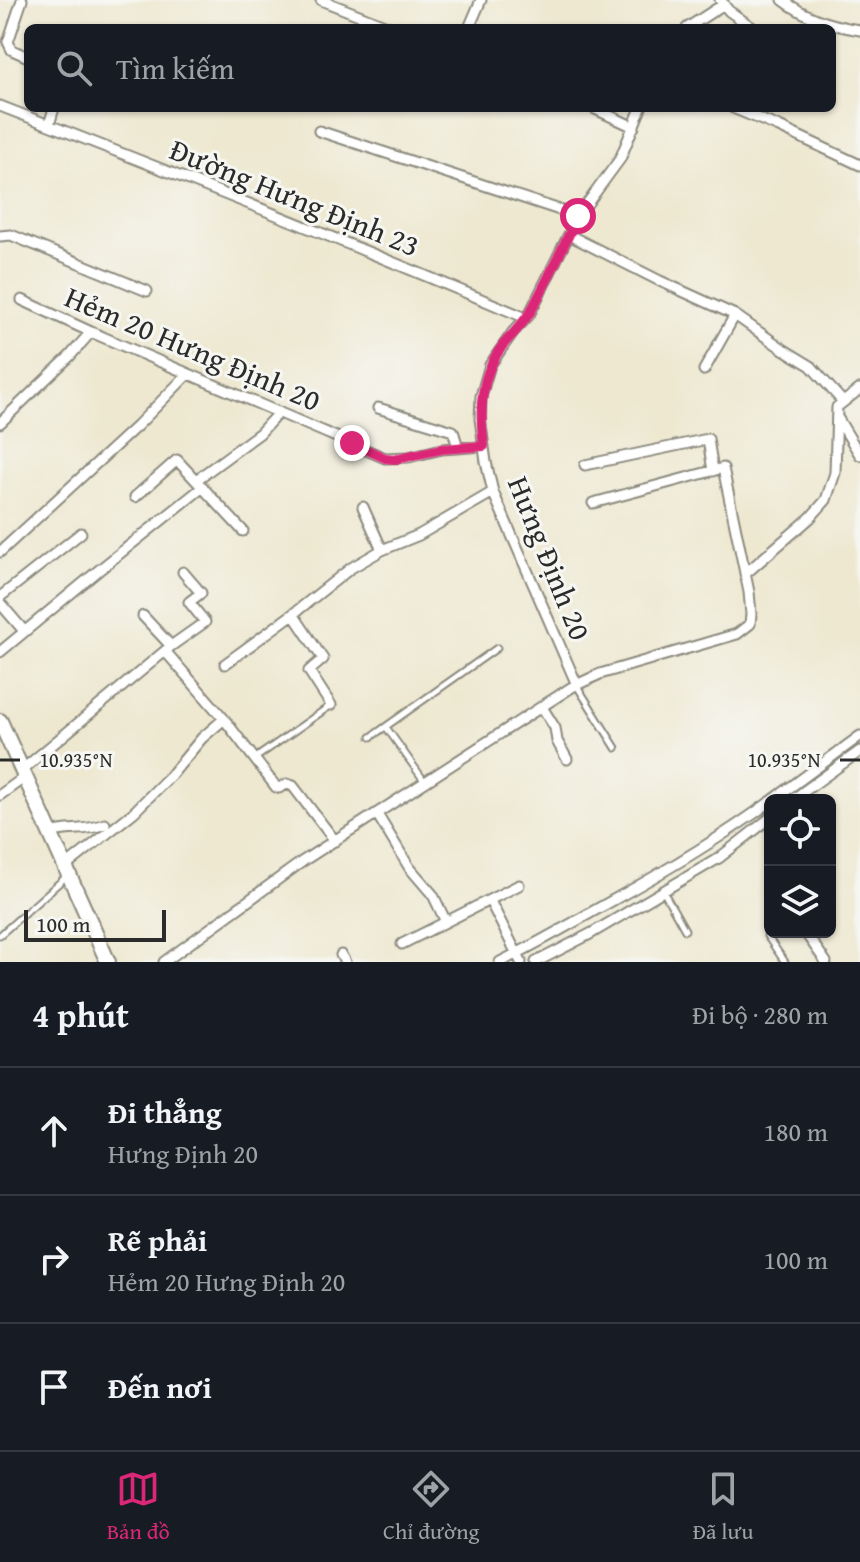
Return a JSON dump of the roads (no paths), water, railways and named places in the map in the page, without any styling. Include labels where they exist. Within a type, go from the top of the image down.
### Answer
[{"type":"street","points":[[22,0],[8,42],[12,50],[24,55]]},
{"type":"street","points":[[321,0],[382,24]]},
{"type":"street","points":[[471,24],[481,0]]},
{"type":"street","points":[[783,0],[812,18],[860,30]]},
{"type":"street","points":[[692,24],[724,1],[729,11],[747,24]]},
{"type":"street","name":"Đường Hưng Định 23","points":[[0,106],[526,318]]},
{"type":"street","points":[[49,125],[53,112]]},
{"type":"street","points":[[602,112],[634,127]]},
{"type":"street","name":"Hưng Định 20","points":[[577,685],[493,492],[480,419],[481,396],[490,365],[526,318],[578,216],[620,159],[640,112]]},
{"type":"street","points":[[743,112],[860,165]]},
{"type":"street","points":[[319,131],[578,216]]},
{"type":"street","points":[[0,236],[11,235],[147,291]]},
{"type":"street","points":[[569,235],[735,315],[811,366],[843,402]]},
{"type":"street","name":"Hẻm 20 Hưng Định 20","points":[[22,300],[385,458],[484,446]]},
{"type":"street","points":[[704,370],[735,315]]},
{"type":"street","points":[[0,423],[91,332]]},
{"type":"street","points":[[0,552],[137,426],[188,374]]},
{"type":"street","points":[[745,574],[810,518],[826,500],[835,473],[837,407],[860,389]]},
{"type":"street","points":[[378,408],[453,431],[458,447]]},
{"type":"street","points":[[0,652],[260,433],[279,412]]},
{"type":"street","points":[[837,417],[860,455]]},
{"type":"street","points":[[585,465],[708,439],[713,471]]},
{"type":"street","points":[[135,497],[177,460],[243,531]]},
{"type":"street","points":[[164,962],[303,861],[577,685],[600,674],[737,634],[750,624],[745,574],[723,468],[593,503]]},
{"type":"street","points":[[225,664],[351,568],[382,550],[419,535],[493,492]]},
{"type":"street","points":[[363,507],[382,550]]},
{"type":"street","points":[[24,631],[0,600],[81,533]]},
{"type":"street","points":[[0,795],[168,649],[205,622],[189,602],[201,593],[183,572]]},
{"type":"street","points":[[293,614],[323,659],[309,671],[331,705]]},
{"type":"street","points":[[143,616],[276,787],[293,786],[335,841]]},
{"type":"street","points":[[542,707],[555,728],[557,741],[567,759]]},
{"type":"street","points":[[67,871],[163,784],[202,738],[224,719]]},
{"type":"street","points":[[0,721],[108,962]]},
{"type":"street","points":[[781,794],[860,736]]},
{"type":"street","points":[[800,794],[860,751]]},
{"type":"street","points":[[500,962],[519,958],[664,873],[764,807]]},
{"type":"street","points":[[377,814],[409,867],[433,895],[446,922]]},
{"type":"street","points":[[536,962],[719,858],[764,823]]},
{"type":"street","points":[[50,833],[105,824]]},
{"type":"street","points":[[402,944],[519,885]]},
{"type":"street","points":[[490,901],[519,958]]},
{"type":"street","points":[[809,938],[826,962]]},
{"type":"lane","points":[[371,737],[497,648]]},
{"type":"lane","points":[[577,685],[616,748]]},
{"type":"lane","points":[[254,759],[331,705]]},
{"type":"lane","points":[[386,727],[426,783]]},
{"type":"lane","points":[[0,935],[67,871]]},
{"type":"lane","points":[[663,891],[685,930]]},
{"type":"lane","points":[[768,938],[785,962]]}]
